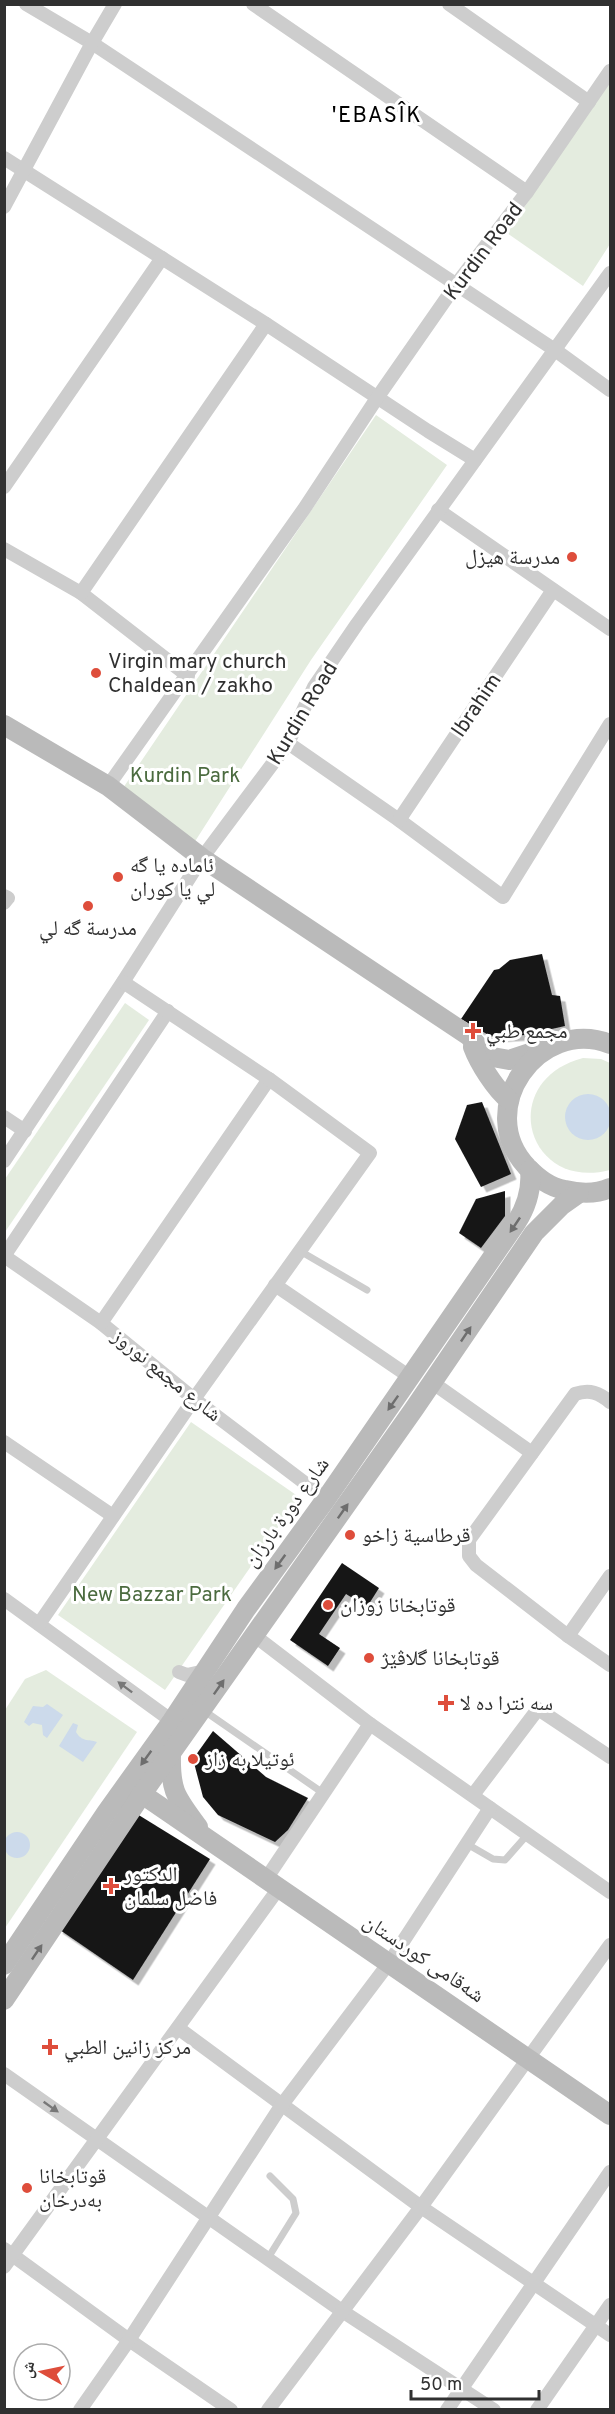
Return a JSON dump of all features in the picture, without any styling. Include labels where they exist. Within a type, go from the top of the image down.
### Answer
[{"type":"main road","points":[[4,725],[108,786],[202,858],[469,1036],[487,1056],[509,1060],[580,1039],[609,1042]]},
{"type":"main road","points":[[469,1036],[479,1063],[502,1095],[509,1100]]},
{"type":"main road","points":[[554,1045],[538,1054],[515,1082],[509,1100],[507,1118],[510,1137],[517,1155],[544,1182],[557,1188],[579,1193],[610,1188]]},
{"type":"main road","name":"شارع دورة بارزان","points":[[4,1965],[246,1609],[326,1499],[523,1214],[530,1192],[530,1170]]},
{"type":"main road","points":[[4,2000],[142,1794],[433,1383],[534,1233],[562,1204],[579,1193]]},
{"type":"main road","name":"شەقامی کوردستان","points":[[171,1753],[170,1780],[179,1801],[209,1841]]},
{"type":"main road","name":"شەقامی کوردستان","points":[[142,1794],[610,2115]]},
{"type":"street","points":[[26,4],[92,43],[455,286],[555,350],[610,390]]},
{"type":"street","points":[[4,207],[115,4]]},
{"type":"street","points":[[449,4],[589,102]]},
{"type":"street","points":[[261,7],[527,192]]},
{"type":"street","name":"Kurdin Road","points":[[108,786],[304,510],[377,398],[455,286],[527,192],[610,70]]},
{"type":"street","points":[[4,158],[475,460]]},
{"type":"street","points":[[4,487],[162,258]]},
{"type":"street","name":"Kurdin Road","points":[[4,1161],[202,858],[288,743],[315,687],[438,510],[610,273]]},
{"type":"street","points":[[81,593],[266,324]]},
{"type":"street","points":[[438,510],[610,629]]},
{"type":"street","points":[[4,549],[81,593],[188,676]]},
{"type":"street","name":"Ibrahim","points":[[399,820],[554,590]]},
{"type":"street","points":[[288,743],[399,820],[503,897],[610,724]]},
{"type":"street","points":[[4,896],[8,898],[4,903]]},
{"type":"street","points":[[39,1624],[194,1399],[370,1153],[269,1079],[123,982]]},
{"type":"street","points":[[4,1256],[168,1011]]},
{"type":"street","points":[[101,1323],[269,1079]]},
{"type":"street","points":[[4,1117],[25,1131]]},
{"type":"street","name":"شارع مجمع نوروز","points":[[4,1256],[101,1323],[194,1399],[326,1499]]},
{"type":"street","points":[[275,1285],[410,1377]]},
{"type":"street","points":[[433,1383],[532,1453]]},
{"type":"street","points":[[610,1402],[596,1392],[585,1391],[575,1394],[469,1540],[469,1556],[476,1565],[568,1636],[610,1665]]},
{"type":"street","points":[[4,1442],[113,1516]]},
{"type":"street","points":[[568,1636],[610,1576]]},
{"type":"street","points":[[4,1599],[172,1721]]},
{"type":"street","points":[[255,1636],[370,1725],[610,1892]]},
{"type":"street","points":[[179,1672],[187,1675],[205,1671]]},
{"type":"street","points":[[473,1795],[538,1709],[610,1757]]},
{"type":"street","points":[[4,2267],[9,2252],[178,2028],[272,1884],[323,1793],[370,1725]]},
{"type":"street","points":[[80,2409],[129,2340],[281,2106],[389,1963],[490,1808]]},
{"type":"street","points":[[268,2409],[422,2207],[610,1945]]},
{"type":"street","points":[[178,2028],[281,2106],[422,2207],[610,2336]]},
{"type":"street","points":[[4,2074],[342,2311],[494,2409]]},
{"type":"street","points":[[447,2409],[610,2172]]},
{"type":"street","points":[[9,2252],[129,2340],[231,2409]]},
{"type":"street","points":[[537,2409],[610,2306]]},
{"type":"lane","points":[[300,1251],[367,1290]]},
{"type":"lane","points":[[203,1710],[323,1793]]},
{"type":"lane","points":[[467,1844],[493,1859],[505,1860],[528,1834]]},
{"type":"lane","points":[[268,2258],[296,2213],[293,2199],[270,2176]]},
{"type":"green space","points":[[610,80],[610,244],[583,286],[507,233]]},
{"type":"green space","name":"Kurdin Park","points":[[376,415],[447,465],[311,660],[194,843],[121,791]]},
{"type":"green space","points":[[125,1003],[149,1020],[5,1232],[5,1179]]},
{"type":"green space","points":[[583,1058],[601,1059],[610,1063],[610,1170],[581,1172],[558,1165],[542,1150],[532,1131],[531,1109],[539,1088],[556,1070]]},
{"type":"green space","name":"New Bazzar Park","points":[[191,1422],[299,1497],[165,1690],[58,1615]]},
{"type":"green space","points":[[46,1670],[137,1732],[5,1928],[5,1710],[25,1679]]},
{"type":"water","points":[[588,1094],[604,1101],[611,1117],[604,1133],[588,1140],[572,1133],[565,1117],[572,1101]]},
{"type":"water","points":[[47,1704],[63,1715],[47,1738],[43,1735],[42,1725],[33,1723],[29,1726],[24,1722],[33,1706],[43,1707]]},
{"type":"water","points":[[73,1723],[78,1725],[76,1732],[81,1737],[97,1742],[83,1762],[59,1746]]},
{"type":"water","points":[[17,1832],[26,1836],[30,1845],[26,1854],[17,1858],[8,1854],[4,1845],[8,1836]]},
{"type":"building","points":[[542,954],[552,995],[560,996],[565,1026],[525,1035],[492,1037],[461,1019],[494,970],[499,969],[510,960]]},
{"type":"building","points":[[482,1102],[511,1174],[481,1187],[455,1139],[467,1105]]},
{"type":"building","points":[[505,1191],[505,1216],[481,1248],[459,1233],[476,1199]]},
{"type":"building","points":[[342,1563],[379,1588],[367,1607],[346,1594],[319,1634],[340,1648],[328,1666],[290,1640]]},
{"type":"building","points":[[213,1731],[266,1777],[308,1798],[288,1830],[275,1842],[218,1815],[203,1797],[193,1759]]},
{"type":"building","points":[[137,1814],[210,1859],[133,1980],[57,1928]]},
{"type":"place","name":"مدرسة هيزل","points":[[572,557]]},
{"type":"place","name":"Virgin mary church Chaldean / zakho","points":[[96,673]]},
{"type":"place","name":"ئاماده يا گه لي يا كوران","points":[[118,877]]},
{"type":"place","name":"مدرسة گه لي","points":[[88,906]]},
{"type":"place","name":"مجمع طبي","points":[[473,1031]]},
{"type":"place","name":"قرطاسية زاخو","points":[[350,1535]]},
{"type":"place","name":"قوتابخانا زوزان","points":[[328,1605]]},
{"type":"place","name":"قوتابخانا گلاڤێژ","points":[[369,1658]]},
{"type":"place","name":"سه نترا ده لا","points":[[446,1703]]},
{"type":"place","name":"ئوتيلا به زاز","points":[[193,1759]]},
{"type":"place","name":"الدكتور فاضل سلمان","points":[[111,1886]]},
{"type":"place","name":"مركز زانين الطبي","points":[[50,2047]]},
{"type":"place","name":"قوتابخانا به‌درخان","points":[[27,2188]]},
{"type":"district","name":"'EBASÎK","points":[[377,114]]}]
